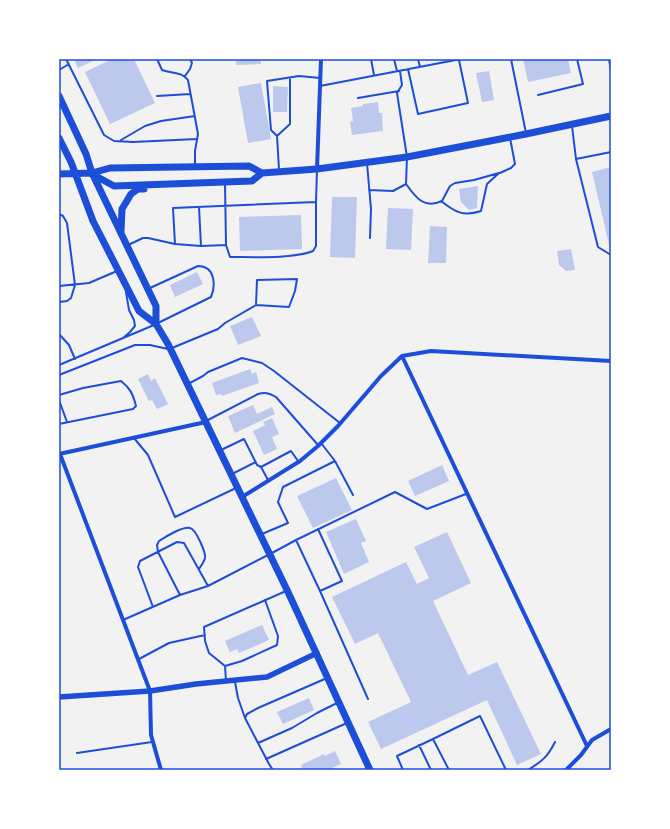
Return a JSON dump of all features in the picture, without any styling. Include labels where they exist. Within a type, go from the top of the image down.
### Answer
[{"type":"main road","points":[[59,96],[86,154],[92,173],[156,306],[156,324]]},
{"type":"main road","points":[[59,174],[92,173],[110,168],[248,166],[262,173],[317,169],[407,156],[526,134],[611,116]]},
{"type":"main road","points":[[59,138],[93,221],[139,312],[156,324],[220,450],[288,590],[348,722],[367,769]]},
{"type":"main road","points":[[92,173],[114,186],[252,181],[262,173]]},
{"type":"main road","points":[[121,233],[122,209],[131,194],[138,189],[166,189],[172,185]]},
{"type":"street","points":[[317,169],[322,59]]},
{"type":"street","points":[[242,497],[298,462],[320,445],[381,376],[402,356],[431,351],[611,361]]},
{"type":"street","points":[[402,356],[587,746]]},
{"type":"street","points":[[161,770],[151,734],[150,691],[60,454],[206,422]]},
{"type":"street","points":[[59,697],[150,691],[267,677],[316,653]]},
{"type":"street","points":[[566,770],[581,755],[592,740],[611,729]]},
{"type":"lane","points":[[66,59],[104,135],[114,141],[133,142],[197,139]]},
{"type":"lane","points":[[157,59],[162,70],[180,73],[188,80],[198,134],[194,151],[195,167]]},
{"type":"lane","points":[[185,76],[192,64],[190,59]]},
{"type":"lane","points":[[371,59],[374,75]]},
{"type":"lane","points":[[394,59],[397,71]]},
{"type":"lane","points":[[418,59],[420,67]]},
{"type":"lane","points":[[441,59],[442,63]]},
{"type":"lane","points":[[320,86],[374,75],[460,59],[468,104],[418,114],[408,69]]},
{"type":"lane","points":[[511,59],[526,134]]},
{"type":"lane","points":[[538,95],[583,84],[577,59]]},
{"type":"lane","points":[[609,59],[611,71]]},
{"type":"lane","points":[[59,70],[69,64]]},
{"type":"lane","points":[[400,71],[402,85],[398,93],[407,156],[406,184],[416,197],[425,203],[430,204],[441,201],[445,197],[450,186],[455,183],[474,180],[511,168],[514,164],[510,137]]},
{"type":"lane","points":[[279,172],[277,136],[271,130],[267,81],[299,76],[321,78]]},
{"type":"lane","points":[[277,136],[290,124],[290,78]]},
{"type":"lane","points":[[358,98],[399,90]]},
{"type":"lane","points":[[157,96],[191,94]]},
{"type":"lane","points":[[120,141],[145,126],[161,121],[195,116]]},
{"type":"lane","points":[[571,124],[576,159],[598,247],[611,255]]},
{"type":"lane","points":[[576,159],[611,152]]},
{"type":"lane","points":[[367,162],[371,209],[370,238]]},
{"type":"lane","points":[[225,182],[226,245],[230,257],[304,255],[313,251],[316,246],[317,169]]},
{"type":"lane","points":[[441,201],[454,211],[462,213],[473,214],[481,211],[487,184],[499,173]]},
{"type":"lane","points":[[369,190],[393,191],[406,184]]},
{"type":"lane","points":[[175,244],[173,208],[316,202]]},
{"type":"lane","points":[[199,207],[201,246]]},
{"type":"lane","points":[[59,214],[63,216],[67,222],[75,285],[71,298],[67,302],[59,302]]},
{"type":"lane","points":[[127,246],[143,238],[175,244],[201,246],[226,245]]},
{"type":"lane","points":[[59,365],[121,340],[211,297],[213,290],[213,276],[208,269],[198,266],[148,289]]},
{"type":"lane","points":[[59,286],[89,283],[118,270]]},
{"type":"lane","points":[[59,375],[135,345],[150,345],[170,349],[218,329],[225,323],[256,305],[289,307],[295,291],[297,279],[257,280],[256,305]]},
{"type":"lane","points":[[121,340],[135,326],[129,310],[124,282]]},
{"type":"lane","points":[[59,334],[69,345],[75,359]]},
{"type":"lane","points":[[187,384],[208,372],[242,358],[257,361],[274,371],[340,423]]},
{"type":"lane","points":[[59,395],[83,388],[121,381],[128,386],[133,394],[136,406],[133,409],[59,424]]},
{"type":"lane","points":[[206,422],[258,394],[264,392],[270,394],[276,397],[335,461],[354,495]]},
{"type":"lane","points":[[59,400],[67,422]]},
{"type":"lane","points":[[134,438],[148,455],[176,517],[238,488]]},
{"type":"lane","points":[[220,450],[244,439],[256,462],[261,467],[269,481]]},
{"type":"lane","points":[[261,467],[291,451],[298,462]]},
{"type":"lane","points":[[260,535],[288,523],[278,502],[283,487],[335,461]]},
{"type":"lane","points":[[231,474],[256,462]]},
{"type":"lane","points":[[123,620],[180,595],[208,586],[296,540],[395,492],[427,509],[467,493]]},
{"type":"lane","points":[[180,595],[158,552],[157,545],[159,541],[184,528],[193,529],[204,551],[205,557],[199,569]]},
{"type":"lane","points":[[318,529],[342,581],[320,591]]},
{"type":"lane","points":[[296,540],[368,699]]},
{"type":"lane","points":[[153,607],[138,567],[140,561],[177,542],[184,543],[208,586]]},
{"type":"lane","points":[[226,681],[225,666],[209,654],[205,641],[204,627],[288,590]]},
{"type":"lane","points":[[225,666],[242,661],[278,644],[278,636],[265,600]]},
{"type":"lane","points":[[138,660],[169,643],[205,635]]},
{"type":"lane","points":[[245,718],[247,714],[258,708],[328,678]]},
{"type":"lane","points":[[235,680],[238,698],[245,718],[273,770]]},
{"type":"lane","points":[[258,743],[292,728],[339,702]]},
{"type":"lane","points":[[403,770],[397,756],[480,716],[506,770]]},
{"type":"lane","points":[[266,759],[348,722]]},
{"type":"lane","points":[[433,739],[449,770]]},
{"type":"lane","points":[[77,753],[154,742]]},
{"type":"lane","points":[[528,770],[541,762],[549,754],[555,742]]},
{"type":"lane","points":[[420,745],[431,770]]},
{"type":"building","points":[[74,59],[97,59],[78,68]]},
{"type":"building","points":[[112,59],[134,59],[155,103],[110,124],[85,72]]},
{"type":"building","points":[[236,59],[260,59],[261,64],[236,65]]},
{"type":"building","points":[[523,59],[568,59],[571,73],[528,82]]},
{"type":"building","points":[[489,71],[494,100],[482,102],[476,73]]},
{"type":"building","points":[[261,83],[271,139],[248,143],[238,87]]},
{"type":"building","points":[[273,86],[288,87],[287,112],[273,112]]},
{"type":"building","points":[[378,102],[379,113],[382,113],[383,131],[352,135],[350,122],[353,121],[351,108],[363,106],[363,104]]},
{"type":"building","points":[[611,167],[611,249],[610,249],[592,172]]},
{"type":"building","points":[[478,186],[477,208],[469,210],[461,202],[459,189]]},
{"type":"building","points":[[332,197],[357,197],[355,258],[330,257]]},
{"type":"building","points":[[388,208],[413,209],[411,250],[386,249]]},
{"type":"building","points":[[301,215],[302,249],[240,251],[239,217]]},
{"type":"building","points":[[430,226],[447,227],[446,263],[428,263]]},
{"type":"building","points":[[571,249],[575,270],[566,271],[559,265],[557,251]]},
{"type":"building","points":[[197,272],[203,284],[175,297],[170,285]]},
{"type":"building","points":[[252,317],[261,336],[238,345],[230,326]]},
{"type":"building","points":[[250,369],[252,374],[256,372],[259,383],[222,396],[221,394],[216,395],[212,383]]},
{"type":"building","points":[[148,374],[151,381],[155,378],[168,404],[157,409],[152,400],[149,401],[138,379]]},
{"type":"building","points":[[253,405],[257,414],[272,407],[275,414],[235,433],[228,416]]},
{"type":"building","points":[[272,418],[279,434],[272,437],[277,449],[264,455],[253,431],[265,425],[263,422]]},
{"type":"building","points":[[442,465],[449,481],[415,496],[408,481]]},
{"type":"building","points":[[336,478],[352,510],[313,528],[297,496]]},
{"type":"building","points":[[356,519],[366,541],[361,543],[369,562],[344,574],[326,532]]},
{"type":"building","points":[[447,532],[471,583],[433,601],[468,675],[497,662],[541,754],[517,765],[487,700],[381,749],[368,722],[411,702],[378,633],[355,644],[332,597],[406,562],[417,584],[429,578],[414,547]]},
{"type":"building","points":[[262,625],[269,640],[239,653],[237,649],[230,652],[225,641]]},
{"type":"building","points":[[309,698],[314,710],[283,724],[277,712]]},
{"type":"building","points":[[335,751],[341,764],[332,768],[332,770],[303,770],[301,765],[324,754],[325,756]]}]
